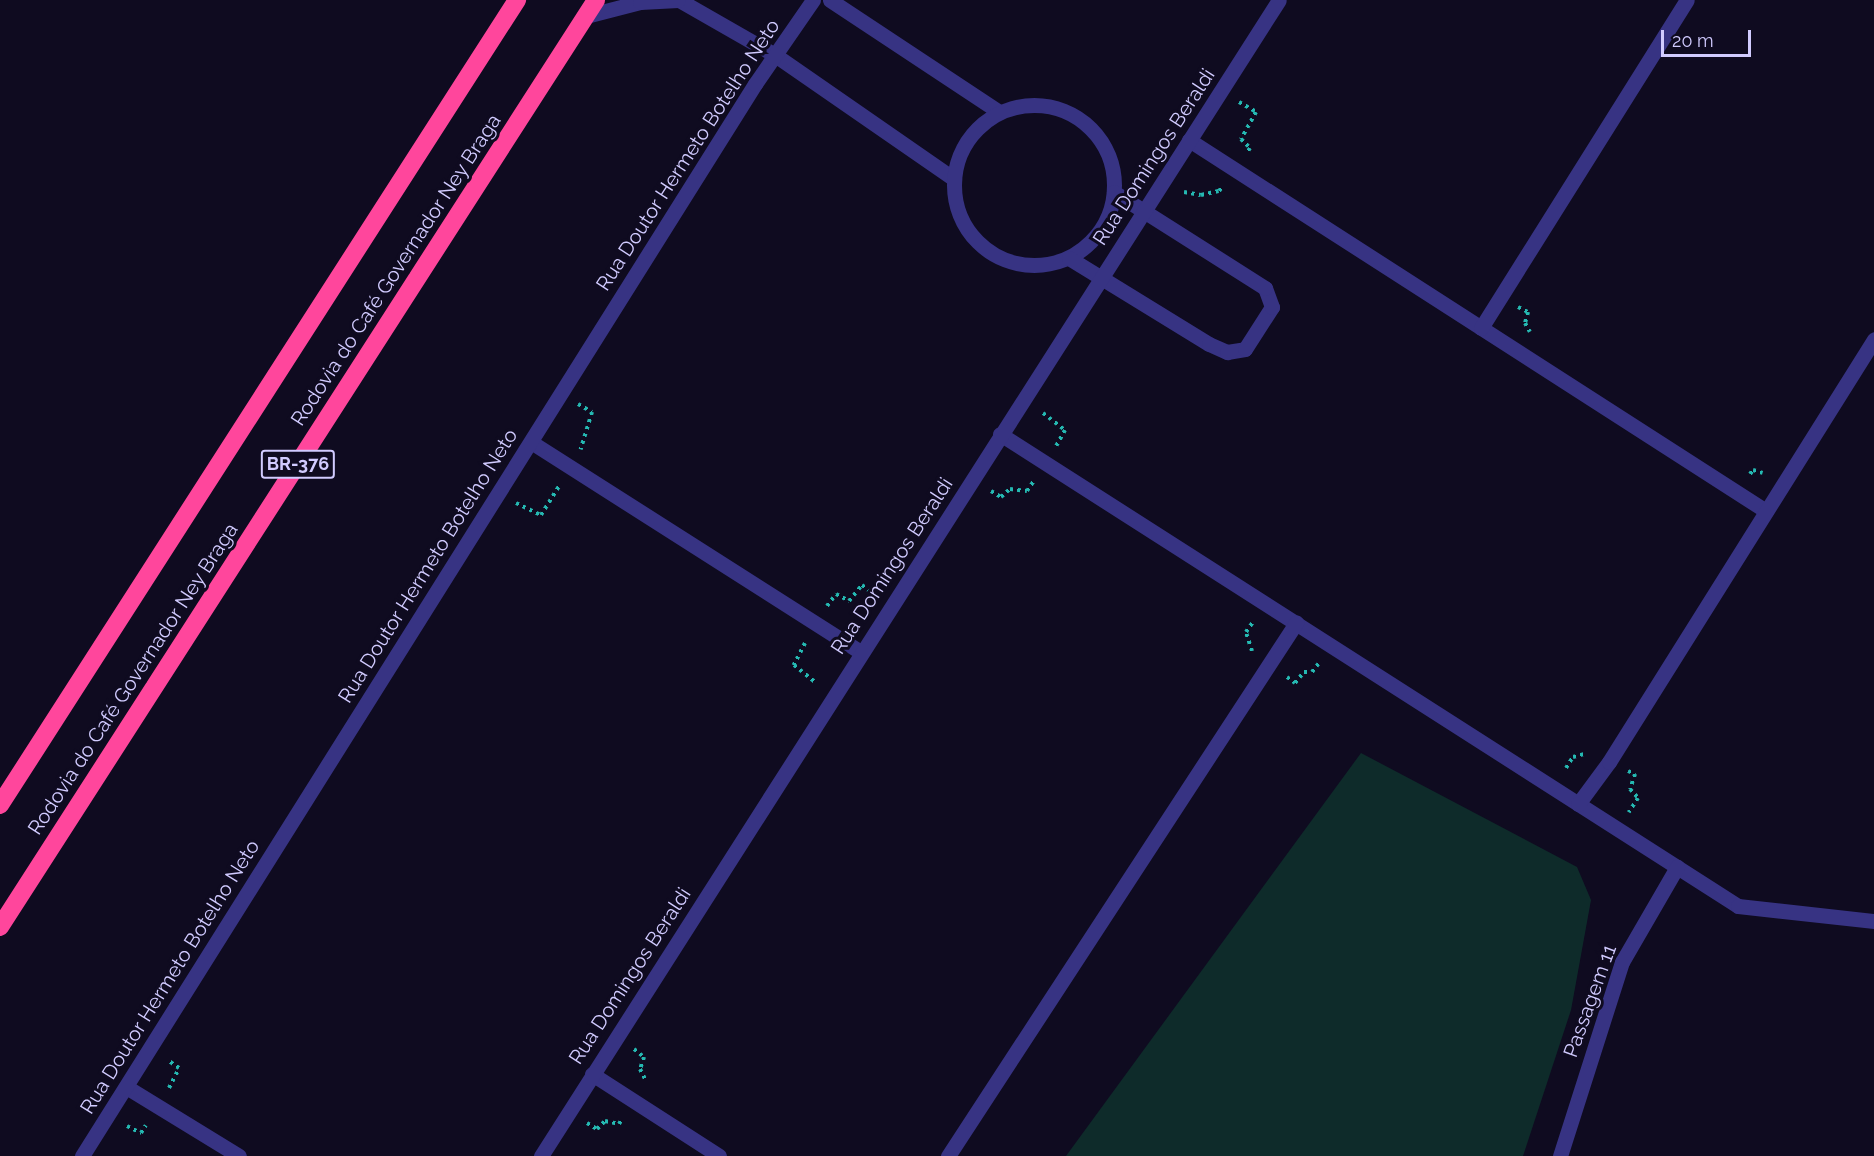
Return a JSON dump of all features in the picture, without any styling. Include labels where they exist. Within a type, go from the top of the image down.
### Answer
[{"type":"highway","name":"BR-376","points":[[0,806],[517,0]]},
{"type":"highway","name":"Rodovia do Café Governador Ney Braga","points":[[0,927],[596,0]]},
{"type":"street","points":[[586,16],[640,2],[678,0],[775,55],[954,179]]},
{"type":"street","name":"Rua Doutor Hermeto Botelho Neto","points":[[82,1156],[128,1088],[775,55],[813,0]]},
{"type":"street","points":[[830,0],[999,112]]},
{"type":"street","name":"Rua Domingos Beraldi","points":[[541,1156],[889,607],[1280,0]]},
{"type":"street","points":[[1480,328],[1687,0]]},
{"type":"street","points":[[1041,105],[1061,109],[1080,118],[1096,132],[1107,150],[1114,192],[1100,231],[1086,247],[1069,258],[1027,266],[988,252],[961,220],[954,179],[968,139],[999,112],[1041,105]]},
{"type":"street","points":[[1189,140],[1766,511]]},
{"type":"street","points":[[1069,258],[1209,344],[1227,352],[1245,349],[1272,307],[1265,288],[1114,192]]},
{"type":"street","points":[[1578,804],[1874,339]]},
{"type":"street","points":[[1000,434],[1738,906],[1874,921]]},
{"type":"street","points":[[531,442],[813,625],[861,652]]},
{"type":"street","points":[[948,1156],[1296,623]]},
{"type":"street","name":"Passagem 11","points":[[1560,1156],[1622,962],[1677,867]]},
{"type":"street","points":[[592,1074],[720,1156]]},
{"type":"street","points":[[128,1088],[239,1156]]},
{"type":"path","points":[[832,697],[794,665],[813,625],[836,594],[849,601],[862,585],[889,607]]},
{"type":"green space","points":[[1361,753],[1577,867],[1591,900],[1571,1010],[1523,1156],[1066,1156]]}]
